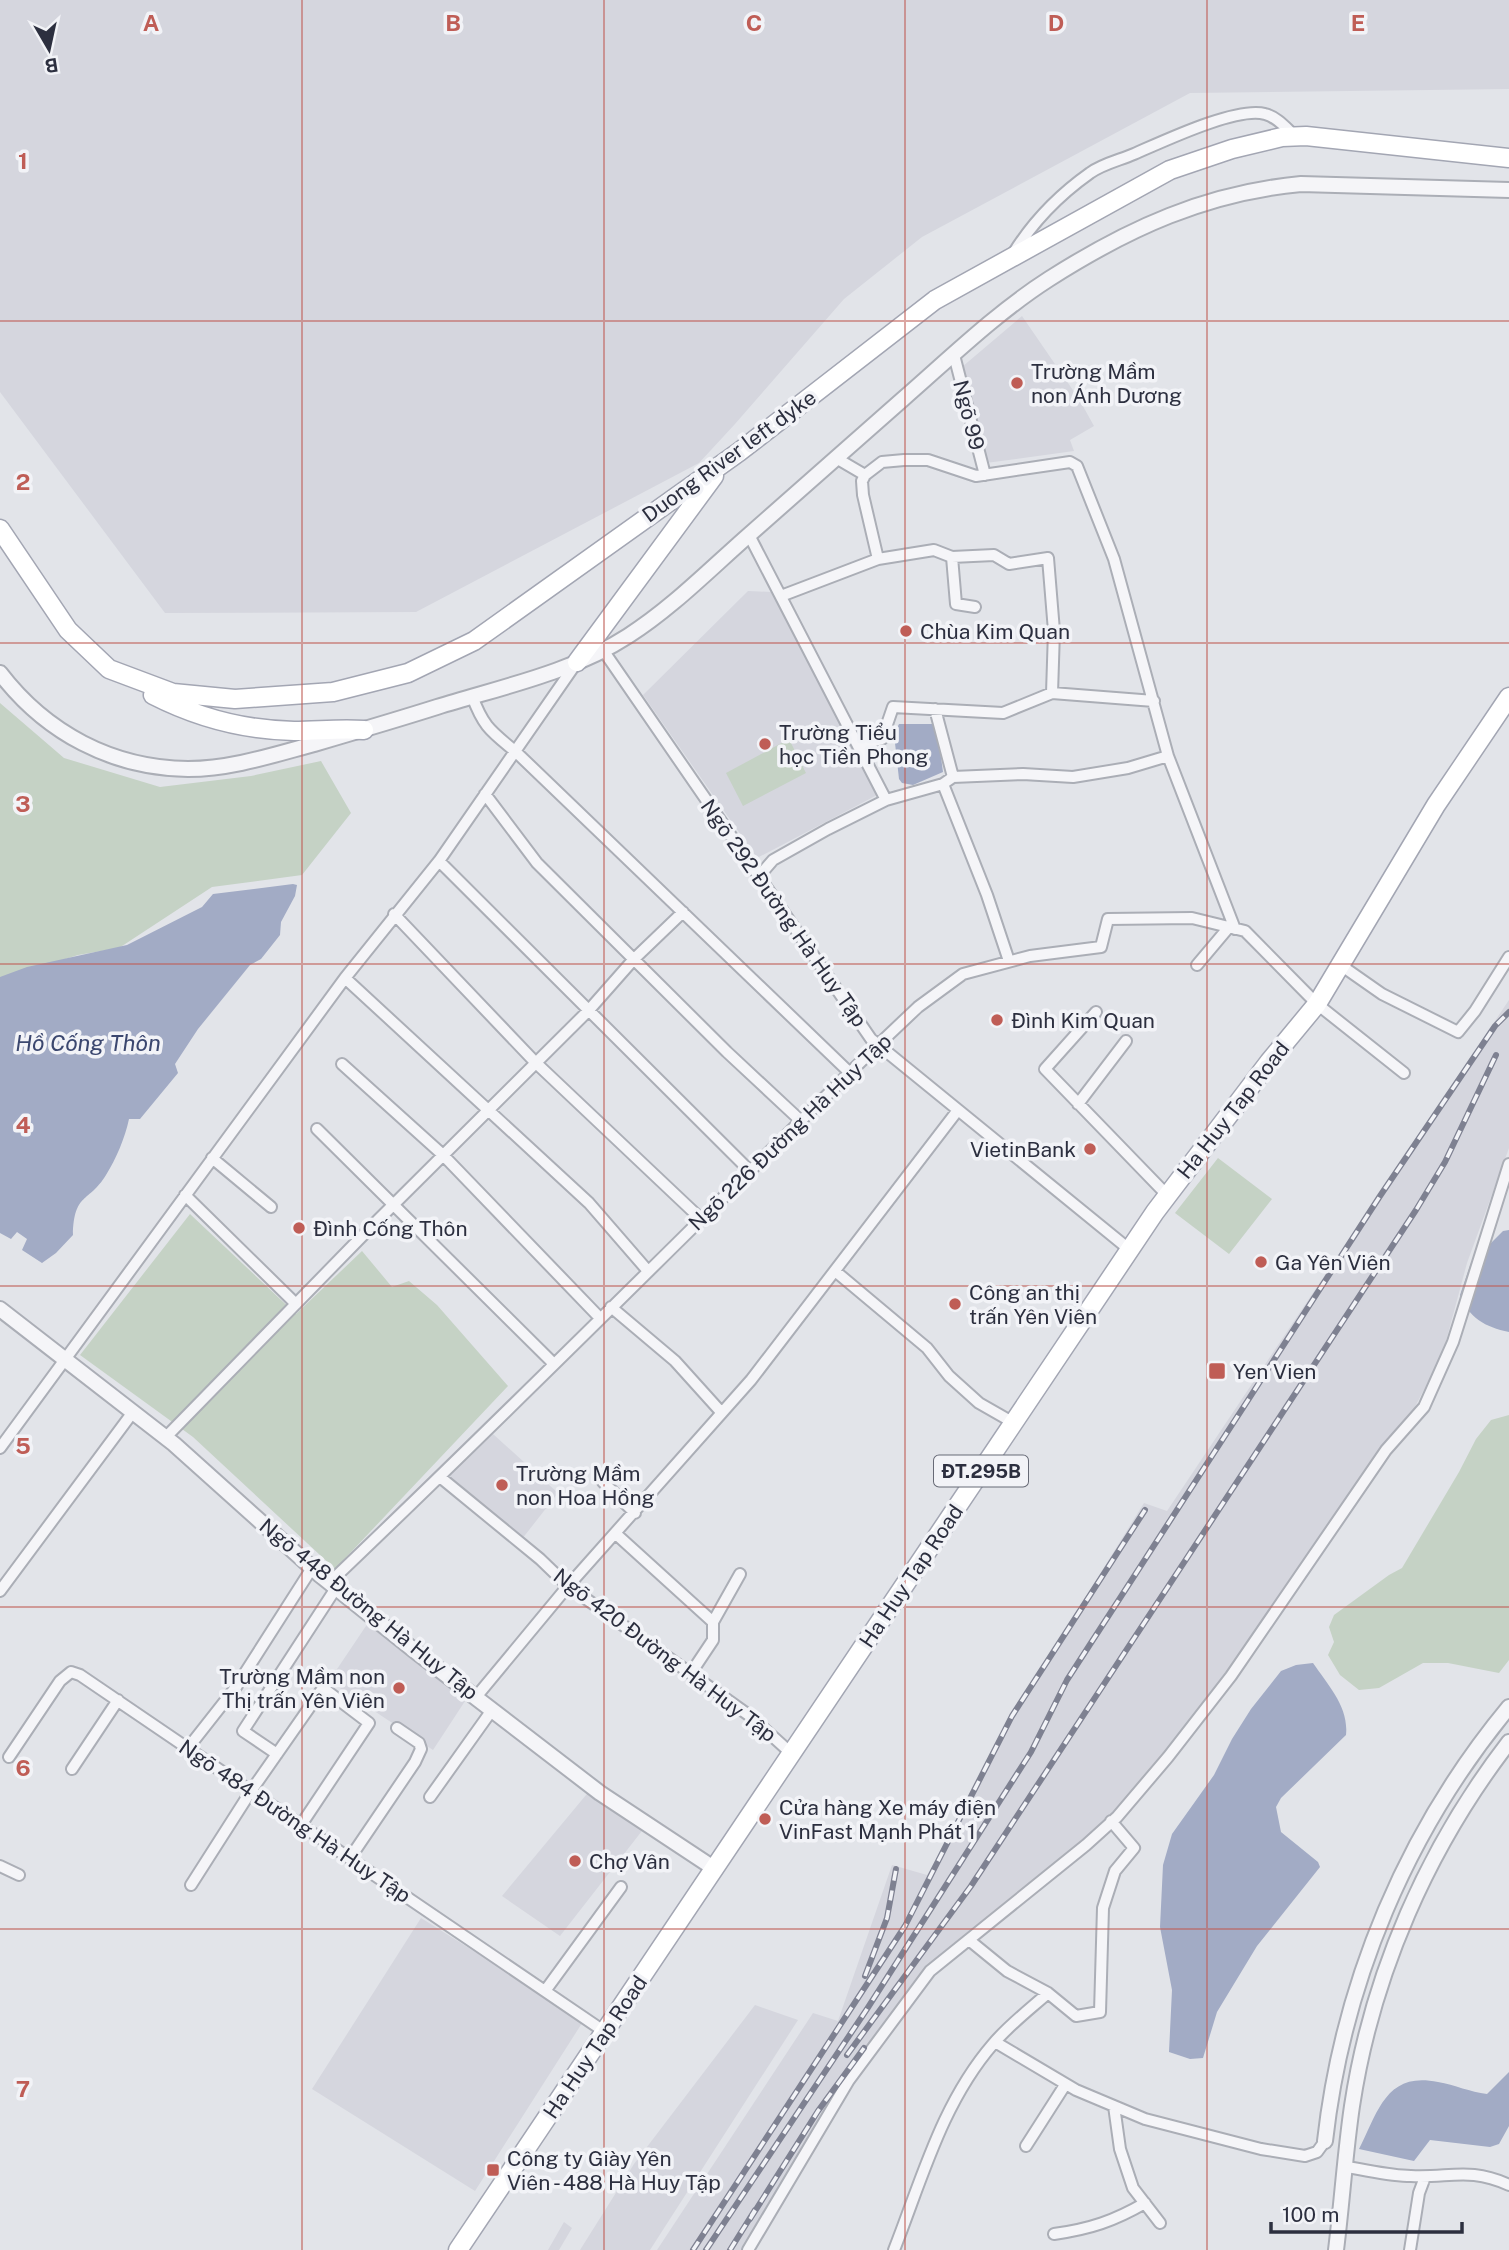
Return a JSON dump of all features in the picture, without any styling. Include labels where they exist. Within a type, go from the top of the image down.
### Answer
[{"type":"main road","name":"Duong River left dyke","points":[[2,534],[68,630],[109,669],[173,693],[235,699],[333,692],[408,673],[474,641],[722,464],[935,300],[1170,170],[1232,149],[1294,136],[1329,137],[1509,158]]},
{"type":"main road","points":[[577,662],[722,464]]},
{"type":"main road","points":[[109,669],[179,708],[226,724],[293,731],[364,730]]},
{"type":"main road","name":"Ha Huy Tap Road","points":[[458,2250],[1167,1195],[1317,1004],[1436,805],[1509,697]]},
{"type":"street","points":[[1010,260],[1025,235],[1044,213],[1092,171],[1191,130],[1247,114],[1266,114],[1294,136]]},
{"type":"street","points":[[0,673],[21,698],[55,728],[103,753],[144,764],[190,769],[240,763],[364,730],[472,696],[577,662],[603,650],[655,617],[954,355],[1048,280],[1139,230],[1214,199],[1270,187],[1301,184],[1509,190]]},
{"type":"street","name":"Ngõ 99","points":[[954,355],[985,475]]},
{"type":"street","points":[[836,458],[865,475]]},
{"type":"street","points":[[878,559],[862,481],[865,475],[882,462],[928,460],[976,476],[1070,462],[1077,466],[1114,559],[1168,756],[1232,928],[1196,965]]},
{"type":"street","points":[[749,535],[886,800]]},
{"type":"street","points":[[781,596],[878,559],[934,550],[952,557],[994,555],[1009,564],[1048,558],[1054,631],[1052,692]]},
{"type":"street","points":[[952,557],[956,604],[975,607]]},
{"type":"street","name":"Ngõ 292 Đường Hà Huy Tập","points":[[603,650],[871,1039],[1130,1250]]},
{"type":"street","points":[[0,1448],[345,978],[439,861],[577,662]]},
{"type":"street","points":[[858,746],[882,739],[894,706],[1003,713],[1052,692],[1154,701]]},
{"type":"street","points":[[472,696],[483,722],[850,1073]]},
{"type":"street","points":[[935,709],[953,777]]},
{"type":"street","points":[[760,875],[773,860],[886,800],[943,784],[953,777],[1023,774],[1073,777],[1128,768],[1168,756]]},
{"type":"street","points":[[943,784],[987,895],[1009,961]]},
{"type":"street","points":[[485,794],[537,863],[718,1043],[801,1121]]},
{"type":"street","points":[[439,861],[750,1171]]},
{"type":"street","points":[[166,1437],[683,912]]},
{"type":"street","points":[[394,914],[535,1062],[701,1219]]},
{"type":"street","name":"Ngõ 226 Đường Hà Huy Tập","points":[[276,1754],[243,1731],[333,1585],[878,1045],[918,1007],[963,974],[1030,956],[1101,947],[1108,919],[1192,918],[1245,931],[1317,1004],[1404,1073]]},
{"type":"street","points":[[1342,965],[1382,994],[1458,1032],[1475,1012],[1509,957]]},
{"type":"street","points":[[345,978],[589,1203],[648,1271]]},
{"type":"street","points":[[1096,1012],[1045,1069],[1167,1195]]},
{"type":"street","points":[[1078,1104],[1126,1041]]},
{"type":"street","points":[[342,1064],[443,1155],[600,1318]]},
{"type":"street","points":[[476,1697],[568,1586],[751,1380],[958,1110]]},
{"type":"street","points":[[317,1129],[554,1364]]},
{"type":"street","points":[[212,1158],[271,1207]]},
{"type":"street","points":[[748,2250],[849,2080],[930,1971],[1086,1845],[1168,1757],[1231,1676],[1386,1450],[1424,1406],[1453,1342],[1509,1164]]},
{"type":"street","points":[[185,1195],[296,1304]]},
{"type":"street","points":[[835,1271],[927,1348],[948,1376],[979,1403],[1014,1423]]},
{"type":"street","points":[[611,1307],[675,1361],[721,1412]]},
{"type":"street","name":"Ngõ 448 Đường Hà Huy Tập","points":[[0,1309],[166,1437],[312,1569],[492,1710],[600,1793],[715,1869]]},
{"type":"street","points":[[0,1591],[133,1412]]},
{"type":"street","name":"Ngõ 420 Đường Hà Huy Tập","points":[[440,1477],[540,1559],[568,1586],[750,1716],[792,1754]]},
{"type":"street","points":[[603,1482],[635,1513]]},
{"type":"street","points":[[616,1534],[712,1622]]},
{"type":"street","points":[[188,1748],[236,1687],[312,1569]]},
{"type":"street","points":[[691,1673],[713,1640],[712,1622],[740,1574]]},
{"type":"street","name":"Ngõ 484 Đường Hà Huy Tập","points":[[9,1757],[60,1681],[71,1672],[80,1675],[605,2032]]},
{"type":"street","points":[[191,1885],[251,1791],[323,1688],[369,1723],[301,1825]]},
{"type":"street","points":[[72,1769],[118,1700]]},
{"type":"street","points":[[995,2042],[1065,2085],[1145,2119],[1261,2149],[1305,2156],[1318,2152],[1325,2141],[1336,2066],[1347,2019],[1363,1969],[1396,1888],[1429,1824],[1462,1770],[1509,1707]]},
{"type":"street","points":[[430,1797],[492,1710]]},
{"type":"street","points":[[350,1858],[421,1749],[419,1743],[397,1728]]},
{"type":"street","points":[[1336,2250],[1360,2067],[1384,1976],[1400,1932],[1440,1846],[1464,1803],[1509,1742]]},
{"type":"street","points":[[969,1940],[1007,1971],[1048,1993],[1076,2016],[1100,2012],[1103,1908],[1115,1871],[1134,1849],[1111,1821]]},
{"type":"street","points":[[0,1866],[19,1875]]},
{"type":"street","points":[[545,1991],[621,1887]]},
{"type":"street","points":[[1363,1969],[1384,1976]]},
{"type":"street","points":[[894,2250],[933,2145],[958,2095],[995,2042],[1048,1993]]},
{"type":"street","points":[[1027,2146],[1065,2085]]},
{"type":"street","points":[[1114,2106],[1120,2149],[1133,2188],[1160,2223]]},
{"type":"street","points":[[1346,2167],[1425,2177],[1467,2173],[1495,2178],[1509,2185]]},
{"type":"street","points":[[1410,2250],[1419,2193],[1425,2177]]},
{"type":"street","points":[[1055,2234],[1110,2222],[1145,2203]]},
{"type":"shaded area","points":[[0,0],[1509,0],[1509,89],[1190,93],[922,237],[844,299],[699,463],[416,612],[165,613],[0,392]]},
{"type":"shaded area","name":"Trường Mầm non Ánh Dương","points":[[1022,316],[1079,399],[1094,426],[1070,440],[1074,451],[986,463],[962,367]]},
{"type":"shaded area","name":"Trường Tiểu học Tiền Phong","points":[[748,591],[771,592],[879,794],[757,858],[643,695]]},
{"type":"shaded area","points":[[1509,1000],[1509,1148],[1467,1263],[1442,1356],[1410,1416],[1382,1445],[1227,1673],[1113,1817],[926,1975],[855,2064],[744,2250],[657,2250],[813,2013],[838,2021],[892,1865],[927,1875],[942,1851],[1003,1730],[1144,1503],[1167,1511]]},
{"type":"shaded area","name":"Trường Mầm non Hoa Hồng","points":[[493,1434],[558,1493],[522,1539],[445,1477]]},
{"type":"shaded area","name":"Trường Mầm non Thị trấn Yên Viên","points":[[370,1620],[469,1695],[433,1750],[329,1681]]},
{"type":"shaded area","name":"Chợ Vân","points":[[591,1789],[645,1827],[560,1936],[502,1896]]},
{"type":"shaded area","points":[[421,1918],[584,2020],[475,2191],[312,2089]]},
{"type":"shaded area","points":[[755,2005],[798,2020],[650,2250],[580,2250],[634,2164]]},
{"type":"shaded area","points":[[564,2222],[572,2228],[559,2250],[548,2250]]},
{"type":"green space","points":[[0,703],[64,758],[160,787],[251,776],[321,761],[351,813],[302,875],[212,887],[119,948],[78,955],[0,980]]},
{"type":"green space","points":[[789,739],[806,773],[743,806],[726,773]]},
{"type":"green space","points":[[1218,1158],[1272,1199],[1229,1254],[1175,1213]]},
{"type":"green space","points":[[190,1214],[296,1314],[362,1251],[392,1287],[409,1281],[437,1305],[508,1386],[335,1569],[193,1437],[80,1355]]},
{"type":"green space","points":[[1509,1415],[1509,1660],[1499,1673],[1448,1663],[1423,1663],[1379,1688],[1359,1690],[1340,1675],[1328,1655],[1334,1642],[1329,1627],[1334,1615],[1402,1568],[1476,1439],[1491,1420]]},
{"type":"water","points":[[899,724],[934,724],[937,728],[943,772],[913,785],[902,783],[899,779],[894,734]]},
{"type":"water","name":"Hồ Cống Thôn","points":[[297,885],[295,896],[281,922],[280,935],[261,959],[250,965],[198,1029],[175,1064],[178,1073],[140,1119],[129,1119],[123,1141],[110,1169],[76,1211],[73,1235],[42,1263],[22,1250],[27,1239],[17,1232],[11,1239],[0,1233],[0,977],[27,967],[127,945],[202,907],[213,894]]},
{"type":"water","points":[[1509,1230],[1509,1332],[1479,1320],[1468,1310],[1460,1295],[1471,1263],[1503,1231]]},
{"type":"water","points":[[1313,1663],[1341,1706],[1346,1735],[1281,1798],[1276,1807],[1281,1832],[1318,1862],[1320,1867],[1257,1946],[1217,2012],[1203,2058],[1190,2059],[1169,2052],[1172,1990],[1160,1927],[1163,1865],[1172,1834],[1214,1775],[1251,1709],[1281,1671],[1296,1665]]},
{"type":"water","points":[[1509,2072],[1509,2126],[1499,2144],[1490,2147],[1430,2140],[1414,2161],[1359,2149],[1386,2098],[1406,2083],[1420,2080],[1438,2082],[1487,2094]]},
{"type":"railway","points":[[706,2250],[867,2009],[1031,1752],[1067,1680],[1380,1196],[1495,1026],[1509,1012]]},
{"type":"railway","points":[[847,2055],[971,1886],[1416,1210],[1445,1162],[1496,1055]]},
{"type":"railway","points":[[693,2250],[905,1926],[1012,1716],[1145,1510]]},
{"type":"railway","points":[[865,1976],[887,1918],[896,1869]]},
{"type":"railway","points":[[750,2219],[818,2111],[864,2048]]},
{"type":"railway","points":[[730,2250],[755,2210]]},
{"type":"place","name":"Trường Mầm non Ánh Dương","points":[[1017,383]]},
{"type":"place","name":"Chùa Kim Quan","points":[[906,631]]},
{"type":"place","name":"Trường Tiểu học Tiền Phong","points":[[765,744]]},
{"type":"place","name":"Đình Kim Quan","points":[[997,1020]]},
{"type":"place","name":"VietinBank","points":[[1090,1149]]},
{"type":"place","name":"Đình Cống Thôn","points":[[299,1228]]},
{"type":"place","name":"Ga Yên Viên","points":[[1261,1262]]},
{"type":"place","name":"Công an thị trấn Yên Viên","points":[[955,1304]]},
{"type":"place","name":"Yen Vien","points":[[1217,1371]]},
{"type":"place","name":"Trường Mầm non Hoa Hồng","points":[[502,1485]]},
{"type":"place","name":"Trường Mầm non Thị trấn Yên Viên","points":[[399,1688]]},
{"type":"place","name":"Cửa hàng Xe máy điện VinFast Mạnh Phát 1","points":[[765,1819]]},
{"type":"place","name":"Chợ Vân","points":[[575,1861]]},
{"type":"place","name":"Công ty Giày Yên Viên - 488 Hà Huy Tập","points":[[493,2170]]}]
